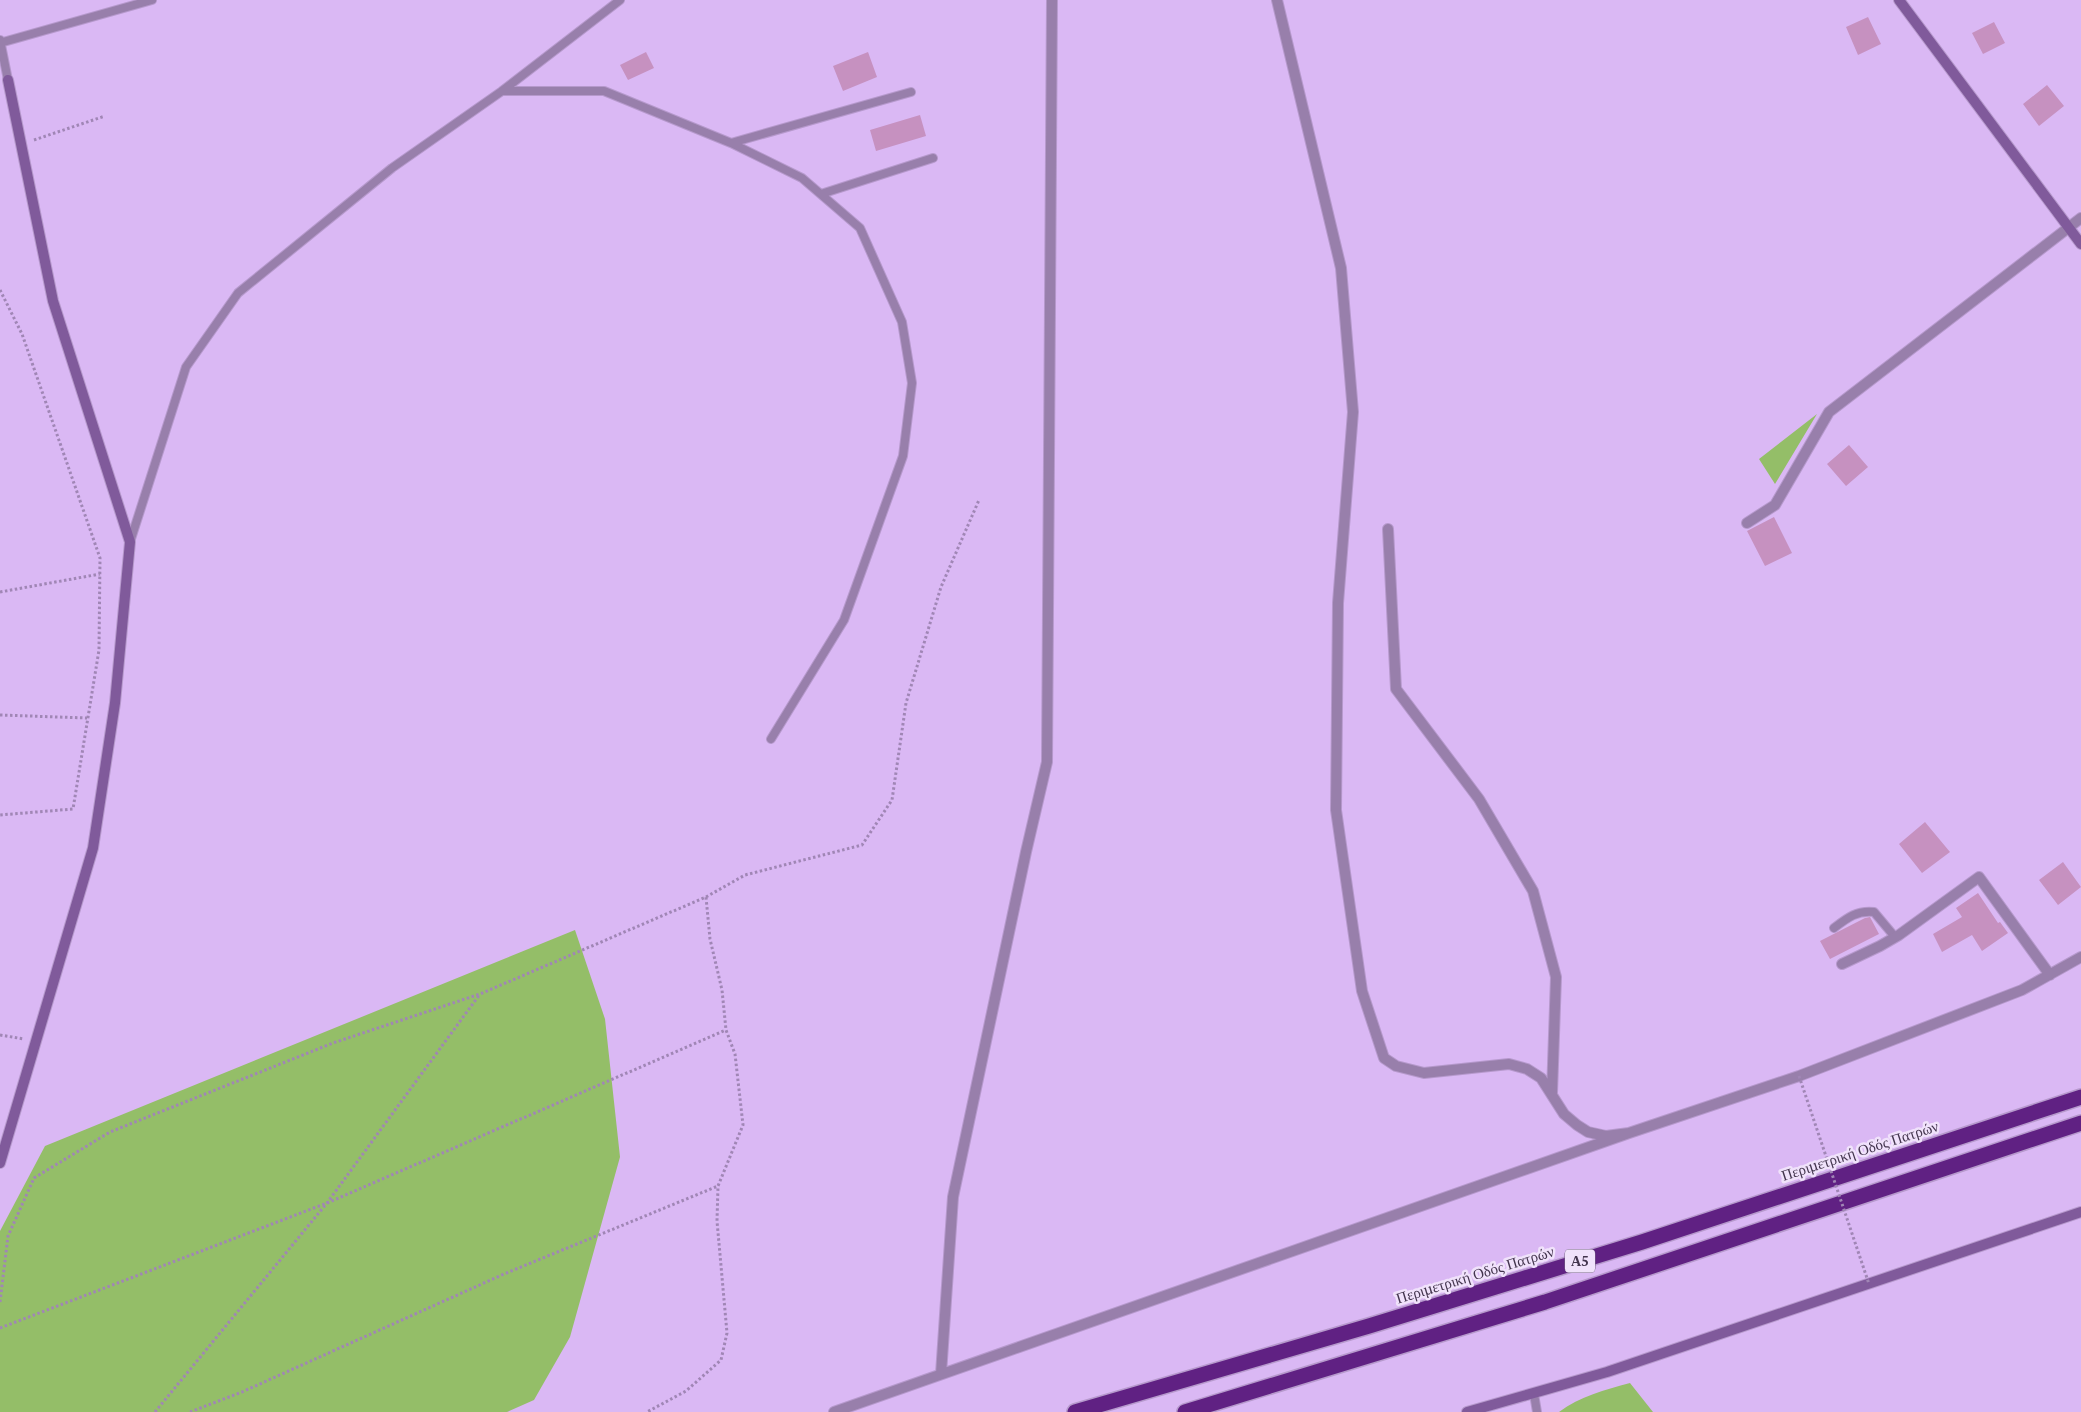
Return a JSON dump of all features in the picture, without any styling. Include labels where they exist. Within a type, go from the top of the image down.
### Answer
[{"type":"highway","name":"Περιμετρική Οδός Πατρών","points":[[1075,1412],[1369,1326],[1606,1253],[2081,1097]]},
{"type":"highway","name":"Α5","points":[[1185,1412],[1545,1302],[2081,1123]]},
{"type":"street","points":[[941,1374],[953,1196],[1026,852],[1048,762],[1052,0]]},
{"type":"street","points":[[1277,0],[1340,268],[1354,412],[1338,603],[1336,810],[1362,990],[1384,1058],[1396,1066],[1424,1073],[1509,1064],[1527,1069],[1541,1078],[1564,1114],[1588,1132],[1606,1136],[1629,1133]]},
{"type":"street","points":[[1899,0],[2081,244]]},
{"type":"street","points":[[0,1163],[93,848],[115,703],[130,542],[53,301],[8,80]]},
{"type":"street","points":[[1747,523],[1775,505],[1829,412],[2081,218]]},
{"type":"street","points":[[1388,529],[1396,689],[1479,799],[1533,891],[1556,977],[1552,1093]]},
{"type":"street","points":[[1842,964],[1895,937],[1979,877],[2050,975]]},
{"type":"street","points":[[834,1412],[1629,1133],[1799,1076],[2022,990],[2081,956]]},
{"type":"street","points":[[1467,1412],[1607,1372],[2081,1212]]},
{"type":"lane","points":[[8,80],[0,42],[152,0]]},
{"type":"lane","points":[[130,542],[186,367],[238,293],[392,168],[502,91],[620,0]]},
{"type":"lane","points":[[502,91],[604,91],[731,143],[802,178],[860,228],[902,322],[912,383],[903,456],[844,620],[771,739]]},
{"type":"lane","points":[[731,143],[911,92]]},
{"type":"lane","points":[[821,194],[933,158]]},
{"type":"lane","points":[[1834,928],[1851,915],[1867,911],[1874,912],[1895,937]]},
{"type":"lane","points":[[1534,1394],[1538,1412]]},
{"type":"path","points":[[21,145],[105,116]]},
{"type":"path","points":[[0,290],[25,344],[100,558],[98,650],[72,809],[0,814]]},
{"type":"path","points":[[0,1302],[8,1236],[34,1178],[110,1132],[333,1042],[480,994],[706,896],[745,874],[862,845],[892,800],[906,703],[941,587],[979,500]]},
{"type":"path","points":[[0,592],[100,574]]},
{"type":"path","points":[[0,715],[87,718]]},
{"type":"path","points":[[647,1412],[686,1392],[721,1360],[727,1333],[717,1221],[718,1186],[743,1125],[735,1054],[726,1030],[722,990],[710,939],[706,896]]},
{"type":"path","points":[[155,1412],[327,1203],[480,994]]},
{"type":"path","points":[[0,1328],[327,1203],[726,1030]]},
{"type":"path","points":[[0,1035],[35,1040]]},
{"type":"path","points":[[1799,1076],[1869,1284]]},
{"type":"path","points":[[190,1412],[242,1392],[504,1274],[718,1186]]},
{"type":"green space","points":[[1817,414],[1775,484],[1759,459]]},
{"type":"green space","points":[[575,930],[605,1019],[620,1157],[570,1337],[534,1400],[507,1412],[0,1412],[0,1231],[45,1146]]},
{"type":"green space","points":[[1630,1383],[1653,1412],[1559,1412],[1584,1398]]},
{"type":"building","points":[[1868,17],[1881,44],[1858,55],[1846,27]]},
{"type":"building","points":[[1994,22],[2005,43],[1983,54],[1972,33]]},
{"type":"building","points":[[646,52],[654,68],[628,80],[620,65]]},
{"type":"building","points":[[868,52],[877,77],[843,91],[833,66]]},
{"type":"building","points":[[2047,85],[2064,106],[2039,126],[2023,104]]},
{"type":"building","points":[[920,115],[926,136],[876,151],[870,130]]},
{"type":"building","points":[[1849,445],[1868,467],[1846,486],[1827,464]]},
{"type":"building","points":[[1774,517],[1792,553],[1765,566],[1747,531]]},
{"type":"building","points":[[1925,822],[1950,852],[1922,873],[1899,844]]},
{"type":"building","points":[[2063,862],[2081,887],[2058,905],[2039,880]]},
{"type":"building","points":[[1978,893],[1998,923],[2000,922],[2008,933],[1982,951],[1972,935],[1942,952],[1933,934],[1962,917],[1956,908]]},
{"type":"building","points":[[1870,917],[1879,934],[1830,959],[1820,941]]}]
